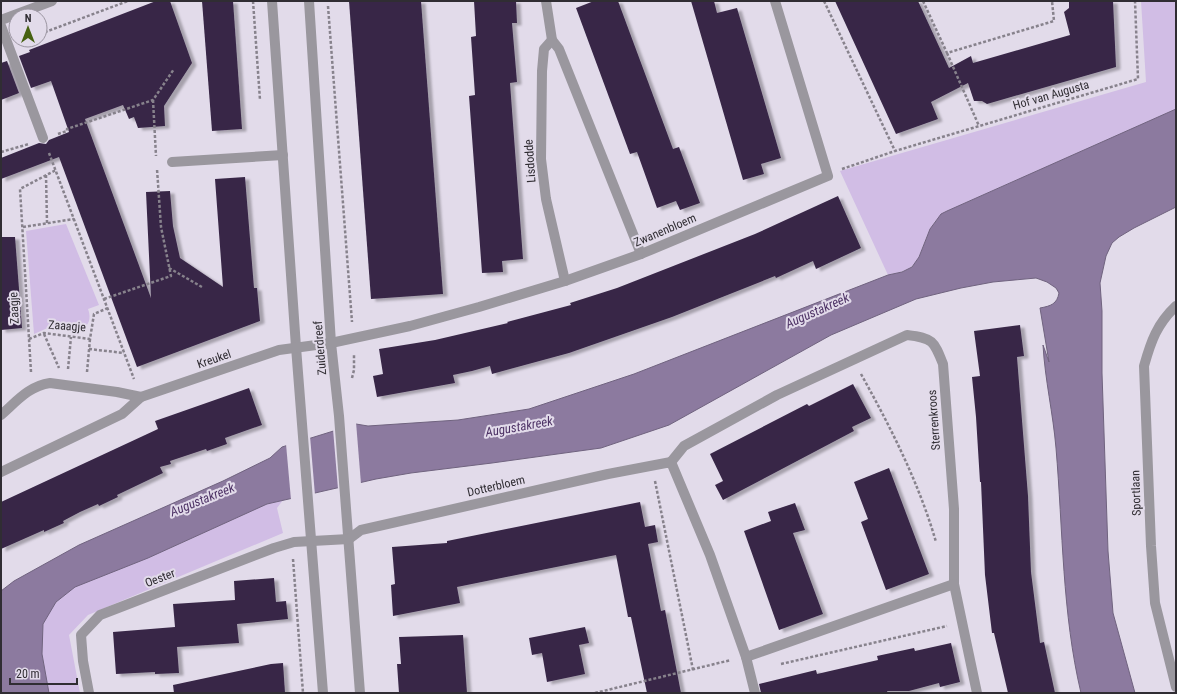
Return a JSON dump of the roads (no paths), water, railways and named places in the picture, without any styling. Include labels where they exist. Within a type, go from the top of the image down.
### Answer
[{"type":"street","points":[[1,20],[52,1]]},
{"type":"street","name":"Zuiderdreef","points":[[272,1],[296,347],[304,429],[323,693]]},
{"type":"street","name":"Zuiderdreef","points":[[309,1],[332,342],[349,539],[360,693]]},
{"type":"street","points":[[546,1],[552,40],[559,49],[566,64],[641,254]]},
{"type":"street","name":"Zwanenbloem","points":[[332,342],[410,326],[564,281],[641,254],[828,176],[775,1]]},
{"type":"street","points":[[1,26],[43,139]]},
{"type":"street","name":"Lisdodde","points":[[552,40],[544,49],[542,71],[541,158],[546,199],[564,281]]},
{"type":"street","points":[[172,162],[283,155]]},
{"type":"street","name":"Sportlaan","points":[[1176,306],[1160,324],[1150,343],[1144,366],[1151,546],[1155,603],[1176,687]]},
{"type":"street","name":"Sterrenkroos","points":[[671,462],[684,446],[777,395],[853,359],[907,335],[922,336],[935,344],[943,364],[954,509],[954,584],[977,693]]},
{"type":"street","name":"Kreukel","points":[[1,472],[122,414],[141,397],[279,350],[332,342]]},
{"type":"street","name":"Kreukel","points":[[1,415],[32,388],[40,384],[50,383],[66,385],[141,397]]},
{"type":"street","points":[[671,462],[710,555],[746,657],[755,693]]},
{"type":"street","name":"Dotterbloem","points":[[349,539],[361,530],[671,462]]},
{"type":"street","points":[[312,541],[349,539]]},
{"type":"street","name":"Oester","points":[[90,693],[83,661],[81,635],[100,615],[274,548],[294,542],[312,541]]},
{"type":"street","points":[[746,657],[954,584]]},
{"type":"water","name":"Augustakreek","points":[[1176,109],[1176,207],[1134,228],[1112,243],[1106,256],[1100,283],[1108,551],[1113,613],[1135,693],[1081,693],[1070,632],[1064,571],[1056,448],[1045,371],[1043,345],[1049,362],[1040,308],[1053,304],[1057,300],[1059,293],[1056,288],[1047,282],[1036,278],[993,282],[916,299],[831,335],[669,425],[601,448],[411,473],[376,479],[267,504],[148,558],[75,587],[56,602],[43,624],[42,654],[49,693],[1,693],[1,591],[14,581],[79,545],[223,481],[270,458],[282,447],[356,424],[368,426],[458,420],[529,409],[634,374],[888,275],[902,272],[912,267],[919,257],[930,229],[941,214]]}]
